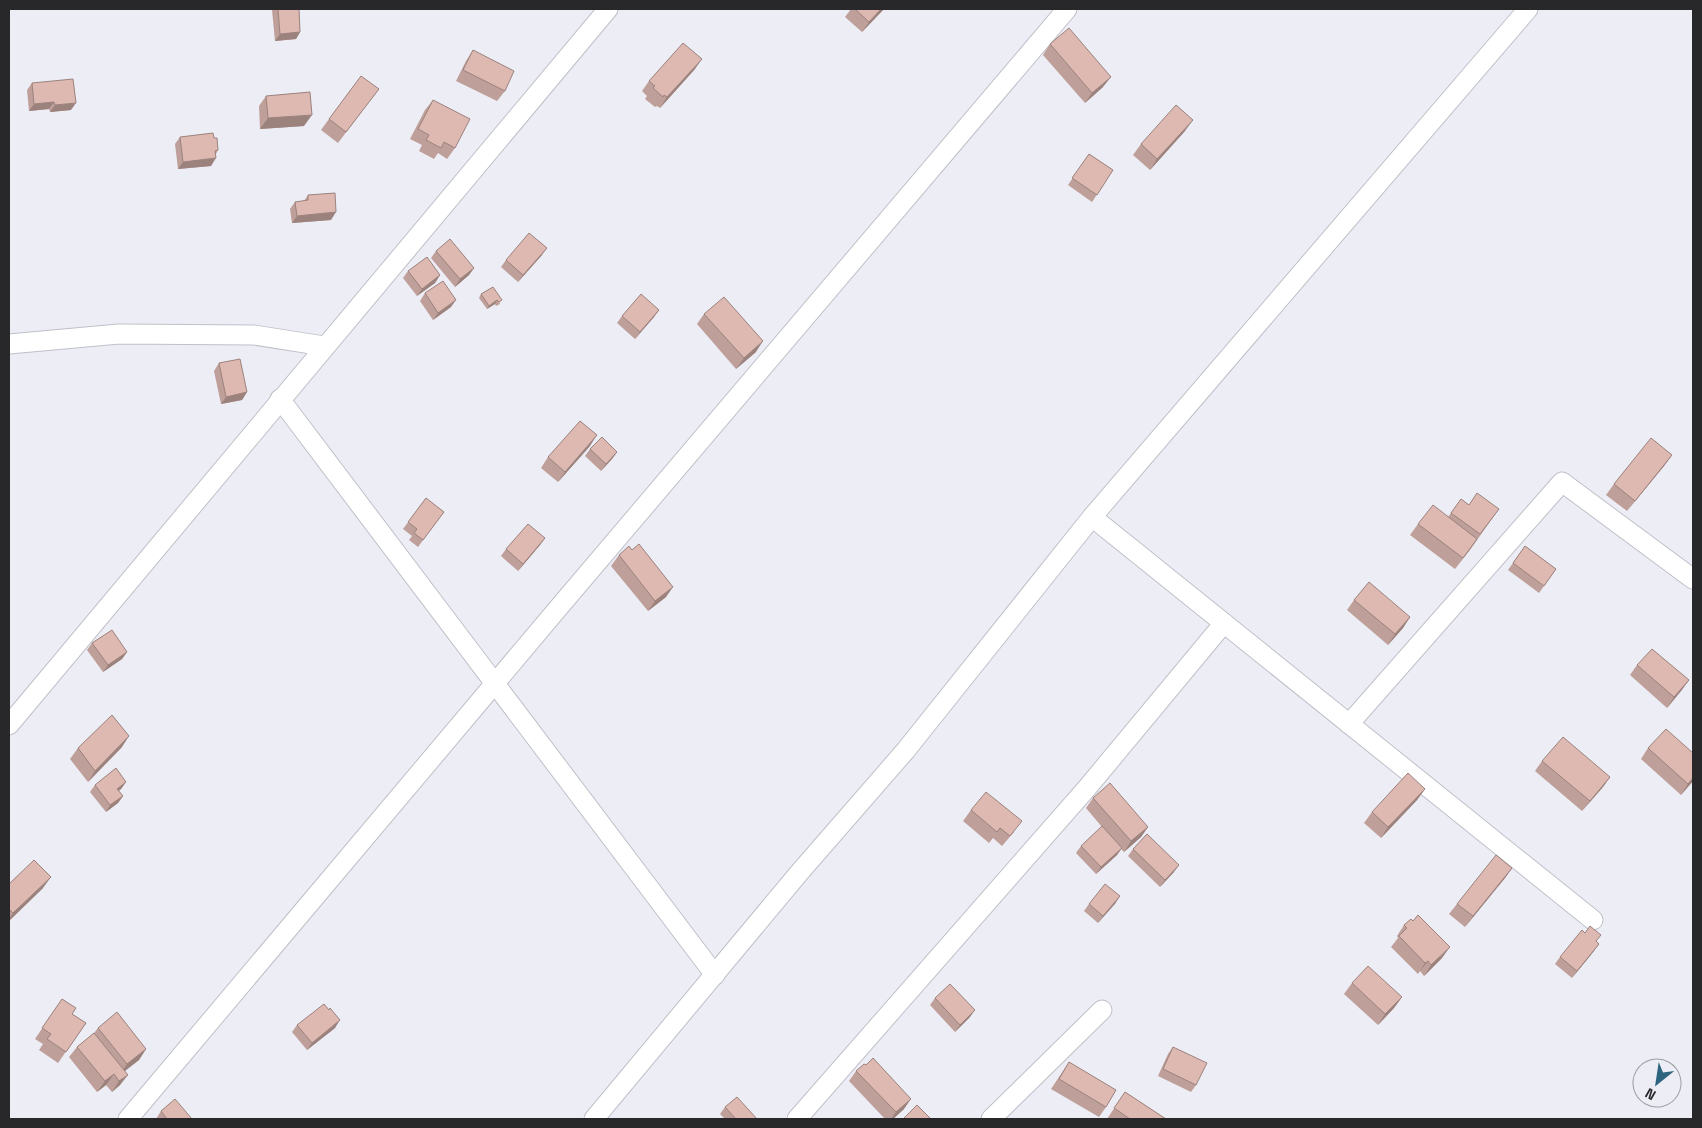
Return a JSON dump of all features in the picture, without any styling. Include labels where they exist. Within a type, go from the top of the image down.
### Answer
[{"type":"street","points":[[9,725],[324,346],[608,9]]},
{"type":"street","points":[[128,1119],[1067,9]]},
{"type":"street","points":[[594,1119],[799,873],[906,750],[1092,517],[1528,9]]},
{"type":"street","points":[[9,344],[129,334],[254,335],[324,346]]},
{"type":"street","points":[[280,399],[715,976]]},
{"type":"street","points":[[1349,724],[1562,482],[1693,579]]},
{"type":"street","points":[[1092,517],[1593,920]]},
{"type":"street","points":[[797,1119],[1087,788],[1224,623]]},
{"type":"street","points":[[992,1119],[1102,1010]]},
{"type":"building","points":[[278,9],[299,9],[300,32],[280,34]]},
{"type":"building","points":[[855,9],[881,9],[869,22]]},
{"type":"building","points":[[1069,28],[1111,77],[1092,93],[1050,44]]},
{"type":"building","points":[[683,43],[702,59],[667,97],[664,95],[663,97],[653,88],[655,86],[649,81]]},
{"type":"building","points":[[473,50],[514,71],[505,91],[463,70]]},
{"type":"building","points":[[361,76],[379,89],[346,132],[329,119]]},
{"type":"building","points":[[73,79],[76,103],[55,105],[54,102],[34,104],[32,83]]},
{"type":"building","points":[[310,92],[312,115],[268,118],[266,96]]},
{"type":"building","points":[[433,100],[470,119],[455,148],[444,142],[441,148],[426,140],[429,135],[418,129]]},
{"type":"building","points":[[1176,105],[1193,120],[1157,159],[1141,144]]},
{"type":"building","points":[[213,133],[214,138],[217,138],[218,150],[215,151],[216,158],[183,162],[180,137]]},
{"type":"building","points":[[1089,154],[1113,170],[1097,195],[1072,178]]},
{"type":"building","points":[[335,193],[336,212],[297,216],[295,202],[308,200],[308,195]]},
{"type":"building","points":[[529,233],[547,248],[523,275],[506,260]]},
{"type":"building","points":[[450,239],[474,268],[460,279],[436,251]]},
{"type":"building","points":[[427,257],[440,275],[422,289],[408,271]]},
{"type":"building","points":[[443,281],[456,300],[438,313],[425,293]]},
{"type":"building","points":[[493,287],[502,300],[499,302],[497,300],[489,306],[481,294]]},
{"type":"building","points":[[641,294],[659,310],[640,332],[622,316]]},
{"type":"building","points":[[724,297],[763,341],[744,358],[704,314]]},
{"type":"building","points":[[240,359],[247,392],[226,397],[219,363]]},
{"type":"building","points":[[580,421],[597,435],[565,472],[548,457]]},
{"type":"building","points":[[602,437],[617,452],[606,464],[590,449]]},
{"type":"building","points":[[1651,438],[1672,455],[1635,501],[1614,484]]},
{"type":"building","points":[[1477,493],[1499,509],[1480,534],[1451,513],[1461,499],[1469,505]]},
{"type":"building","points":[[426,498],[444,512],[423,540],[414,533],[417,529],[408,522]]},
{"type":"building","points":[[1433,505],[1477,539],[1463,558],[1418,524]]},
{"type":"building","points":[[528,524],[545,538],[523,564],[506,549]]},
{"type":"building","points":[[639,544],[673,587],[655,601],[619,555],[629,546],[632,550]]},
{"type":"building","points":[[1525,546],[1556,569],[1544,586],[1513,563]]},
{"type":"building","points":[[1369,582],[1410,617],[1395,634],[1354,600]]},
{"type":"building","points":[[112,630],[127,652],[108,665],[92,643]]},
{"type":"building","points":[[1652,649],[1689,680],[1674,697],[1637,665]]},
{"type":"building","points":[[112,715],[129,736],[95,771],[78,748]]},
{"type":"building","points":[[1666,729],[1693,753],[1693,778],[1688,784],[1648,748]]},
{"type":"building","points":[[1563,737],[1610,777],[1590,801],[1542,761]]},
{"type":"building","points":[[116,768],[126,782],[117,789],[123,796],[110,805],[95,785]]},
{"type":"building","points":[[1408,773],[1425,789],[1388,827],[1372,812]]},
{"type":"building","points":[[1110,783],[1148,827],[1131,841],[1093,798]]},
{"type":"building","points":[[986,792],[1022,821],[1010,836],[1000,828],[997,832],[971,810]]},
{"type":"building","points":[[1102,826],[1122,848],[1101,867],[1081,846]]},
{"type":"building","points":[[1147,834],[1179,865],[1165,880],[1133,849]]},
{"type":"building","points":[[1496,855],[1512,868],[1473,916],[1457,904]]},
{"type":"building","points":[[34,860],[51,877],[13,913],[9,909],[9,884]]},
{"type":"building","points":[[1105,884],[1120,896],[1103,916],[1089,904]]},
{"type":"building","points":[[1418,915],[1450,947],[1431,965],[1428,961],[1425,963],[1399,936],[1407,928],[1404,925],[1411,919],[1413,921]]},
{"type":"building","points":[[1590,926],[1601,935],[1596,941],[1599,944],[1577,971],[1560,957],[1582,930],[1585,933]]},
{"type":"building","points":[[1368,966],[1402,997],[1385,1014],[1352,983]]},
{"type":"building","points":[[950,984],[975,1010],[960,1025],[935,998]]},
{"type":"building","points":[[62,999],[76,1008],[72,1014],[86,1023],[66,1052],[47,1039],[51,1034],[42,1028]]},
{"type":"building","points":[[324,1004],[340,1020],[312,1043],[297,1025]]},
{"type":"building","points":[[117,1012],[146,1049],[127,1064],[98,1028]]},
{"type":"building","points":[[94,1033],[128,1075],[119,1081],[114,1074],[105,1081],[77,1047]]},
{"type":"building","points":[[1173,1047],[1207,1063],[1196,1085],[1163,1069]]},
{"type":"building","points":[[873,1058],[911,1099],[896,1112],[856,1071]]},
{"type":"building","points":[[1069,1062],[1116,1090],[1106,1107],[1059,1079]]},
{"type":"building","points":[[1125,1092],[1166,1119],[1130,1119],[1114,1108]]},
{"type":"building","points":[[737,1097],[757,1119],[736,1119],[725,1107]]},
{"type":"building","points":[[175,1099],[192,1119],[167,1119],[161,1111]]},
{"type":"building","points":[[917,1105],[931,1119],[903,1119]]}]
